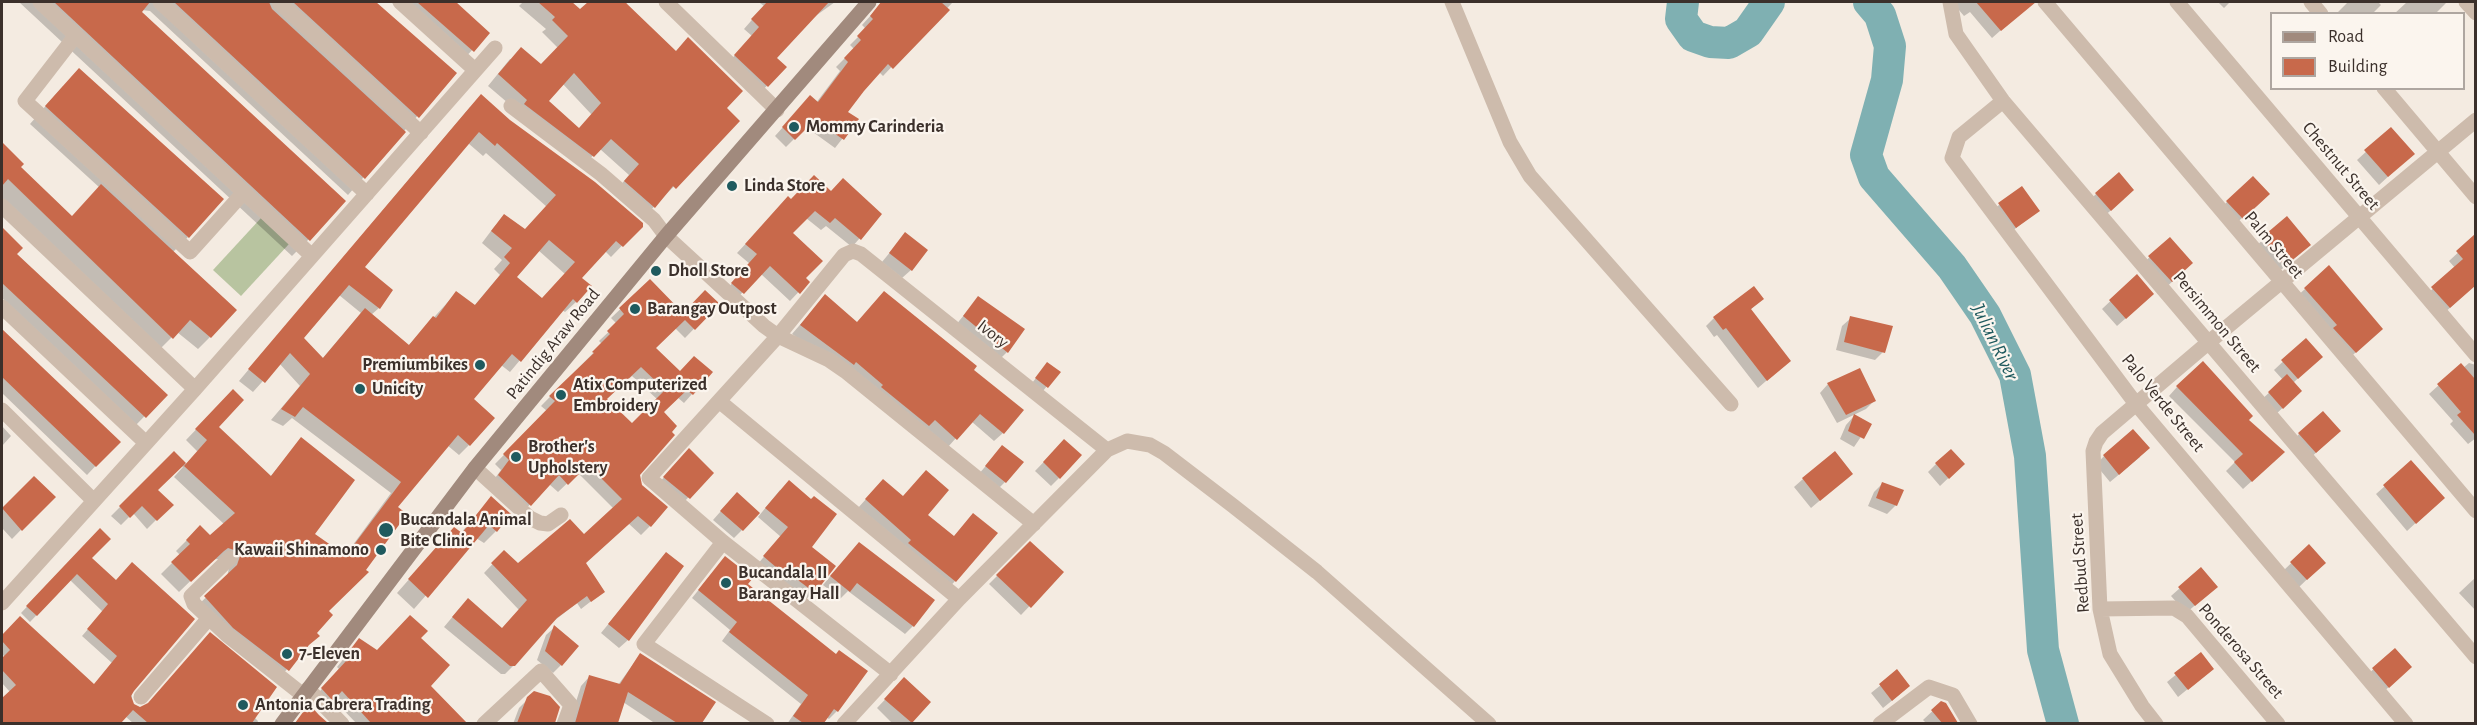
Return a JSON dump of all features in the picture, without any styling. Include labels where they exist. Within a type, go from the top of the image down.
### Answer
[{"type":"main road","name":"Patindig Araw Road","points":[[282,723],[476,468],[666,236],[869,2]]},
{"type":"street","points":[[40,2],[312,256]]},
{"type":"street","points":[[160,2],[367,194]]},
{"type":"street","points":[[279,2],[421,133]]},
{"type":"street","points":[[400,2],[475,70]]},
{"type":"street","points":[[666,2],[777,110]]},
{"type":"street","points":[[1452,2],[1510,142],[1530,177],[1731,404]]},
{"type":"street","name":"Persimmon Street","points":[[1950,2],[1956,34],[2003,101],[2475,657]]},
{"type":"street","name":"Palm Street","points":[[2045,2],[2475,511]]},
{"type":"street","name":"Chestnut Street","points":[[2177,2],[2475,355]]},
{"type":"street","points":[[2466,2],[2475,13]]},
{"type":"street","points":[[76,35],[25,101],[190,252],[244,192]]},
{"type":"street","points":[[2,603],[195,389],[495,48]]},
{"type":"street","points":[[2386,90],[2475,197]]},
{"type":"street","name":"Palo Verde Street","points":[[2003,101],[1959,137],[1952,158],[2136,404],[2406,723]]},
{"type":"street","points":[[511,106],[601,174],[654,220],[666,236],[778,336],[829,360],[845,371],[1034,524]]},
{"type":"street","name":"Redbud Street","points":[[2156,723],[2142,706],[2110,654],[2100,609],[2093,451],[2102,433],[2475,120]]},
{"type":"street","points":[[2,206],[195,389]]},
{"type":"street","name":"Ivory","points":[[778,336],[844,255],[853,251],[861,254],[1107,450]]},
{"type":"street","points":[[2,307],[146,443]]},
{"type":"street","points":[[778,336],[649,478],[723,542],[891,674]]},
{"type":"street","points":[[719,401],[959,599]]},
{"type":"street","points":[[2,410],[93,500]]},
{"type":"street","points":[[844,723],[959,599],[1107,450],[1127,441],[1138,442],[1164,453],[1317,572],[1489,723]]},
{"type":"street","points":[[476,468],[530,518],[548,524],[561,515]]},
{"type":"street","points":[[723,542],[644,644],[767,723]]},
{"type":"street","points":[[230,558],[191,596],[194,604],[342,723]]},
{"type":"street","name":"Ponderosa Street","points":[[2100,609],[2174,609],[2187,615],[2278,723]]},
{"type":"street","points":[[141,696],[209,618]]},
{"type":"street","points":[[484,723],[541,671],[571,705],[564,723]]},
{"type":"street","points":[[1880,723],[1929,687],[1953,695],[1970,723]]},
{"type":"green space","points":[[261,218],[289,244],[241,296],[213,270]]},
{"type":"building","points":[[54,2],[150,2],[142,12],[346,201],[310,241]]},
{"type":"building","points":[[174,2],[269,2],[272,9],[406,132],[365,179]]},
{"type":"building","points":[[293,2],[376,2],[457,73],[419,118]]},
{"type":"building","points":[[417,2],[456,2],[490,33],[474,52]]},
{"type":"building","points":[[538,2],[572,2],[580,9],[588,2],[625,2],[676,51],[688,37],[743,91],[727,108],[740,121],[676,189],[673,186],[655,208],[624,181],[639,164],[611,139],[594,157],[524,104],[527,100],[498,74],[521,47],[541,64],[568,36],[552,20],[555,17]],"holes":[[[574,73],[601,103],[579,128],[549,101]]]},
{"type":"building","points":[[767,2],[829,2],[777,58],[787,67],[768,87],[734,55],[759,27],[751,19]]},
{"type":"building","points":[[881,2],[941,2],[950,10],[893,69],[888,64],[864,91],[848,112],[859,119],[844,140],[815,120],[795,140],[782,127],[810,95],[818,102],[848,62],[844,58],[861,40],[857,36],[873,19],[870,16]]},
{"type":"building","points":[[1976,2],[2036,2],[2001,31]]},
{"type":"building","points":[[79,68],[224,199],[189,238],[45,106]]},
{"type":"building","points":[[481,94],[510,120],[595,182],[643,223],[643,227],[623,247],[616,241],[582,278],[592,286],[577,303],[573,299],[521,362],[512,354],[474,399],[495,418],[470,446],[458,435],[398,507],[407,514],[366,570],[369,572],[329,611],[333,615],[317,633],[320,636],[309,645],[289,671],[233,628],[204,596],[237,565],[240,556],[237,551],[228,548],[191,582],[171,562],[190,544],[186,540],[200,525],[210,535],[235,513],[184,466],[207,440],[195,429],[233,389],[244,400],[219,427],[271,476],[301,437],[355,480],[315,534],[345,555],[401,482],[303,407],[295,417],[281,409],[310,374],[290,353],[265,383],[248,369]],"holes":[[[479,132],[495,146],[497,143],[556,195],[525,229],[504,214],[491,231],[512,248],[504,257],[510,263],[475,305],[456,291],[436,318],[433,316],[409,345],[365,308],[323,358],[304,338],[349,285],[380,309],[393,290],[365,267]],[[549,240],[575,262],[542,298],[517,277]]]},
{"type":"building","points":[[2391,127],[2415,154],[2388,177],[2364,150]]},
{"type":"building","points":[[2,142],[24,164],[21,167],[72,216],[101,184],[237,310],[211,338],[190,320],[173,339],[8,179],[2,186]]},
{"type":"building","points":[[2119,172],[2134,190],[2111,211],[2095,193]]},
{"type":"building","points":[[814,175],[831,191],[843,178],[882,214],[861,240],[835,218],[830,223],[815,211],[793,233],[823,261],[806,278],[810,282],[800,294],[770,266],[744,294],[731,283],[757,254],[745,244],[788,196],[791,199]]},
{"type":"building","points":[[2253,176],[2270,194],[2243,219],[2226,201]]},
{"type":"building","points":[[2022,186],[2040,211],[2016,228],[1998,203]]},
{"type":"building","points":[[2287,216],[2311,245],[2285,266],[2261,238]]},
{"type":"building","points":[[2,227],[23,248],[17,254],[168,395],[146,418],[2,283]]},
{"type":"building","points":[[905,232],[928,250],[912,271],[889,253]]},
{"type":"building","points":[[2475,234],[2475,286],[2450,308],[2431,287],[2463,259],[2456,251]]},
{"type":"building","points":[[2170,237],[2193,263],[2172,282],[2148,256]]},
{"type":"building","points":[[2329,265],[2383,329],[2356,353],[2333,328],[2337,325],[2304,288]]},
{"type":"building","points":[[2137,274],[2154,294],[2126,319],[2109,300]]},
{"type":"building","points":[[650,279],[683,313],[705,290],[720,304],[695,330],[685,320],[656,348],[680,371],[694,356],[713,372],[693,395],[687,390],[664,412],[677,426],[672,432],[675,435],[640,475],[642,485],[668,507],[651,527],[638,516],[586,563],[605,592],[591,602],[587,596],[557,618],[515,666],[510,666],[452,617],[468,598],[502,628],[527,600],[491,563],[504,550],[518,563],[570,519],[584,534],[622,499],[588,465],[568,485],[559,475],[531,506],[498,475],[509,460],[503,454],[555,401],[549,396],[594,353],[592,352],[610,334],[607,331],[624,314],[619,308]],"holes":[[[641,367],[665,390],[632,423],[607,399]]]},
{"type":"building","points":[[1754,286],[1764,299],[1751,309],[1791,361],[1767,381],[1726,328],[1723,330],[1713,317]]},
{"type":"building","points":[[884,291],[977,366],[974,370],[1024,410],[1004,434],[980,414],[957,440],[935,420],[929,426],[881,387],[883,385],[856,362],[854,365],[800,325],[825,294],[857,322]]},
{"type":"building","points":[[978,296],[1025,329],[1008,353],[963,316]]},
{"type":"building","points":[[1850,316],[1893,326],[1885,353],[1844,342]]},
{"type":"building","points":[[2,329],[121,442],[96,467],[2,377]]},
{"type":"building","points":[[2306,338],[2323,357],[2298,379],[2281,360]]},
{"type":"building","points":[[2203,361],[2253,416],[2249,420],[2285,452],[2252,482],[2234,462],[2243,454],[2176,386]]},
{"type":"building","points":[[1047,362],[1061,372],[1048,388],[1035,378]]},
{"type":"building","points":[[2461,363],[2475,379],[2475,435],[2457,415],[2461,412],[2437,384]]},
{"type":"building","points":[[1860,368],[1876,401],[1846,415],[1827,383]]},
{"type":"building","points":[[2287,374],[2302,391],[2283,409],[2268,392]]},
{"type":"building","points":[[2323,411],[2341,431],[2316,453],[2298,433]]},
{"type":"building","points":[[1854,414],[1872,424],[1864,439],[1848,431]]},
{"type":"building","points":[[2133,429],[2150,448],[2119,475],[2103,455]]},
{"type":"building","points":[[1064,439],[1082,455],[1060,479],[1043,462]]},
{"type":"building","points":[[1002,445],[1024,462],[1006,483],[985,466]]},
{"type":"building","points":[[689,448],[714,473],[690,499],[663,477]]},
{"type":"building","points":[[1951,449],[1965,464],[1949,479],[1935,463]]},
{"type":"building","points":[[174,451],[186,463],[158,490],[174,505],[157,521],[142,506],[130,518],[119,506]]},
{"type":"building","points":[[1835,451],[1853,474],[1820,501],[1802,478]]},
{"type":"building","points":[[2411,460],[2445,498],[2416,524],[2383,485]]},
{"type":"building","points":[[926,470],[949,490],[928,515],[954,536],[973,513],[998,533],[956,582],[908,543],[911,540],[865,499],[883,479],[903,496]]},
{"type":"building","points":[[34,476],[56,497],[22,531],[2,508]]},
{"type":"building","points":[[789,480],[811,499],[814,496],[837,514],[812,547],[836,566],[815,593],[786,571],[784,574],[763,556],[788,527],[765,508]]},
{"type":"building","points":[[1882,482],[1904,490],[1897,506],[1876,498]]},
{"type":"building","points":[[737,492],[760,513],[743,531],[720,511]]},
{"type":"building","points":[[491,496],[511,514],[497,532],[489,525],[428,598],[408,579],[454,527],[462,533]]},
{"type":"building","points":[[100,528],[111,539],[92,558],[116,580],[132,562],[195,619],[134,691],[131,696],[134,704],[140,707],[148,703],[210,632],[277,687],[252,723],[148,723],[133,710],[121,723],[2,723],[2,698],[16,685],[2,670],[2,658],[10,650],[2,641],[2,635],[20,616],[94,684],[117,656],[87,629],[108,604],[77,574],[37,616],[26,606]]},
{"type":"building","points":[[1030,541],[1064,572],[1031,608],[996,575]]},
{"type":"building","points":[[859,542],[935,600],[914,627],[857,583],[850,592],[830,576]]},
{"type":"building","points":[[2309,544],[2326,563],[2307,580],[2290,562]]},
{"type":"building","points":[[666,552],[684,566],[629,641],[608,624]]},
{"type":"building","points":[[725,556],[753,578],[748,584],[836,654],[839,650],[868,671],[838,712],[834,709],[824,723],[803,723],[793,716],[808,695],[729,632],[737,622],[698,590]]},
{"type":"building","points":[[2201,567],[2218,587],[2195,606],[2178,587]]},
{"type":"building","points":[[410,615],[428,631],[421,638],[450,665],[431,686],[467,723],[371,723],[342,691],[333,701],[321,688],[347,660],[344,658],[359,638],[377,650]]},
{"type":"building","points":[[554,625],[579,646],[562,666],[545,651]]},
{"type":"building","points":[[2395,648],[2412,667],[2389,688],[2372,668]]},
{"type":"building","points":[[2201,652],[2214,669],[2188,690],[2174,673]]},
{"type":"building","points":[[640,653],[716,702],[702,723],[677,723],[628,692],[618,723],[575,723],[589,675],[620,684]]},
{"type":"building","points":[[1897,669],[1910,686],[1892,701],[1879,684]]},
{"type":"building","points":[[904,677],[931,702],[912,723],[884,699]]},
{"type":"building","points":[[534,691],[550,696],[560,707],[555,723],[517,723],[527,697]]},
{"type":"building","points":[[1941,701],[1946,703],[1958,723],[1942,723],[1931,710]]},
{"type":"building","points":[[309,704],[319,715],[328,723],[295,723]]},
{"type":"waterway","name":"Julian River","points":[[1683,2],[1681,19],[1693,36],[1710,42],[1729,43],[1748,32],[1769,2]]},
{"type":"waterway","name":"Julian River","points":[[1869,2],[1880,15],[1890,46],[1887,80],[1866,155],[1874,177],[1952,267],[1985,315],[2015,375],[2030,456],[2043,650],[2063,724]]},
{"type":"place","name":"Mommy Carinderia","points":[[794,127]]},
{"type":"place","name":"Linda Store","points":[[732,186]]},
{"type":"place","name":"Dholl Store","points":[[656,271]]},
{"type":"place","name":"Barangay Outpost","points":[[635,309]]},
{"type":"place","name":"Premiumbikes","points":[[480,365]]},
{"type":"place","name":"Unicity","points":[[360,389]]},
{"type":"place","name":"Atix Computerized Embroidery","points":[[561,395]]},
{"type":"place","name":"Brother's Upholstery","points":[[516,457]]},
{"type":"place","name":"Bucandala Animal Bite Clinic","points":[[386,530]]},
{"type":"place","name":"Kawaii Shinamono","points":[[381,550]]},
{"type":"place","name":"Bucandala II Barangay Hall","points":[[726,583]]},
{"type":"place","name":"7-Eleven","points":[[287,654]]},
{"type":"place","name":"Antonia Cabrera Trading","points":[[243,705]]}]
